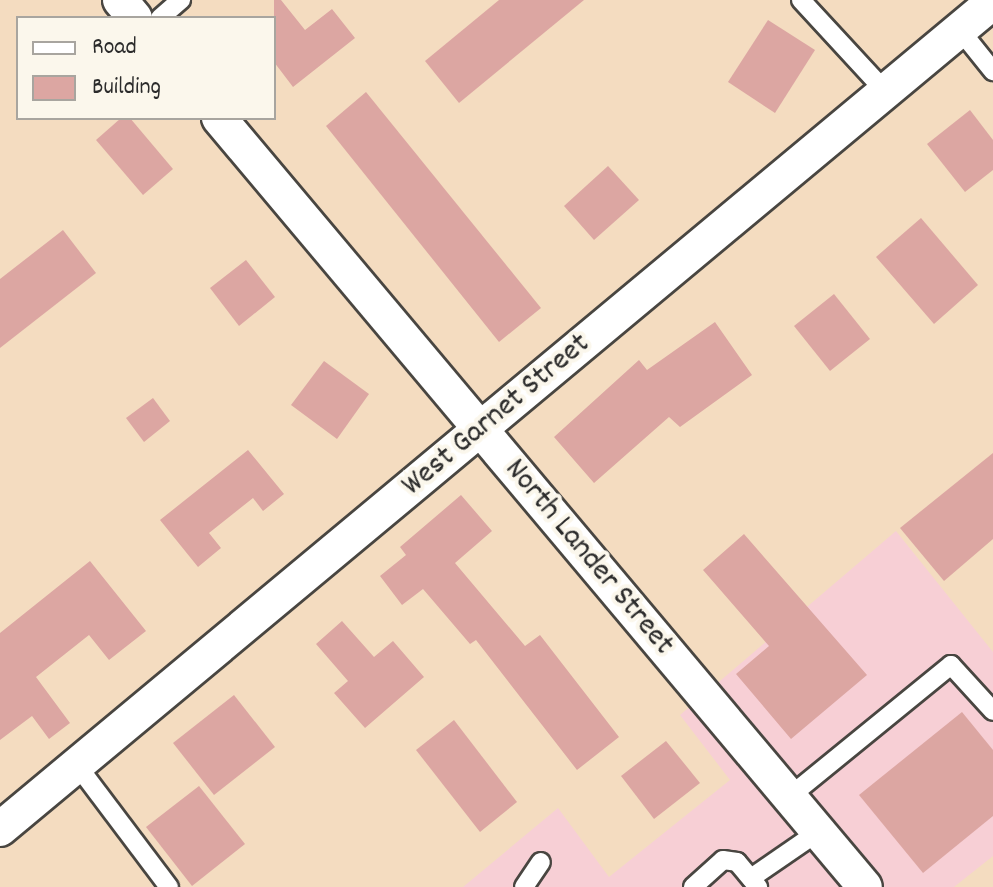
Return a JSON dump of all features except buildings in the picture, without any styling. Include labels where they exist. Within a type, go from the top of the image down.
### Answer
[{"type":"street","points":[[120,0],[133,16]]},
{"type":"street","name":"West Garnet Street","points":[[0,829],[993,2]]},
{"type":"street","name":"North Lander Street","points":[[221,120],[865,887]]},
{"type":"lane","points":[[162,16],[181,0]]},
{"type":"lane","points":[[801,0],[886,92]]},
{"type":"lane","points":[[960,30],[993,71]]},
{"type":"lane","points":[[789,797],[951,665],[993,711]]},
{"type":"lane","points":[[77,765],[169,887]]},
{"type":"lane","points":[[693,887],[723,860],[737,862],[754,883],[818,832]]},
{"type":"lane","points":[[524,887],[541,862]]},
{"type":"shaded area","points":[[896,531],[993,652],[993,856],[954,887],[463,887],[558,808],[609,877],[730,780],[680,715]]}]
